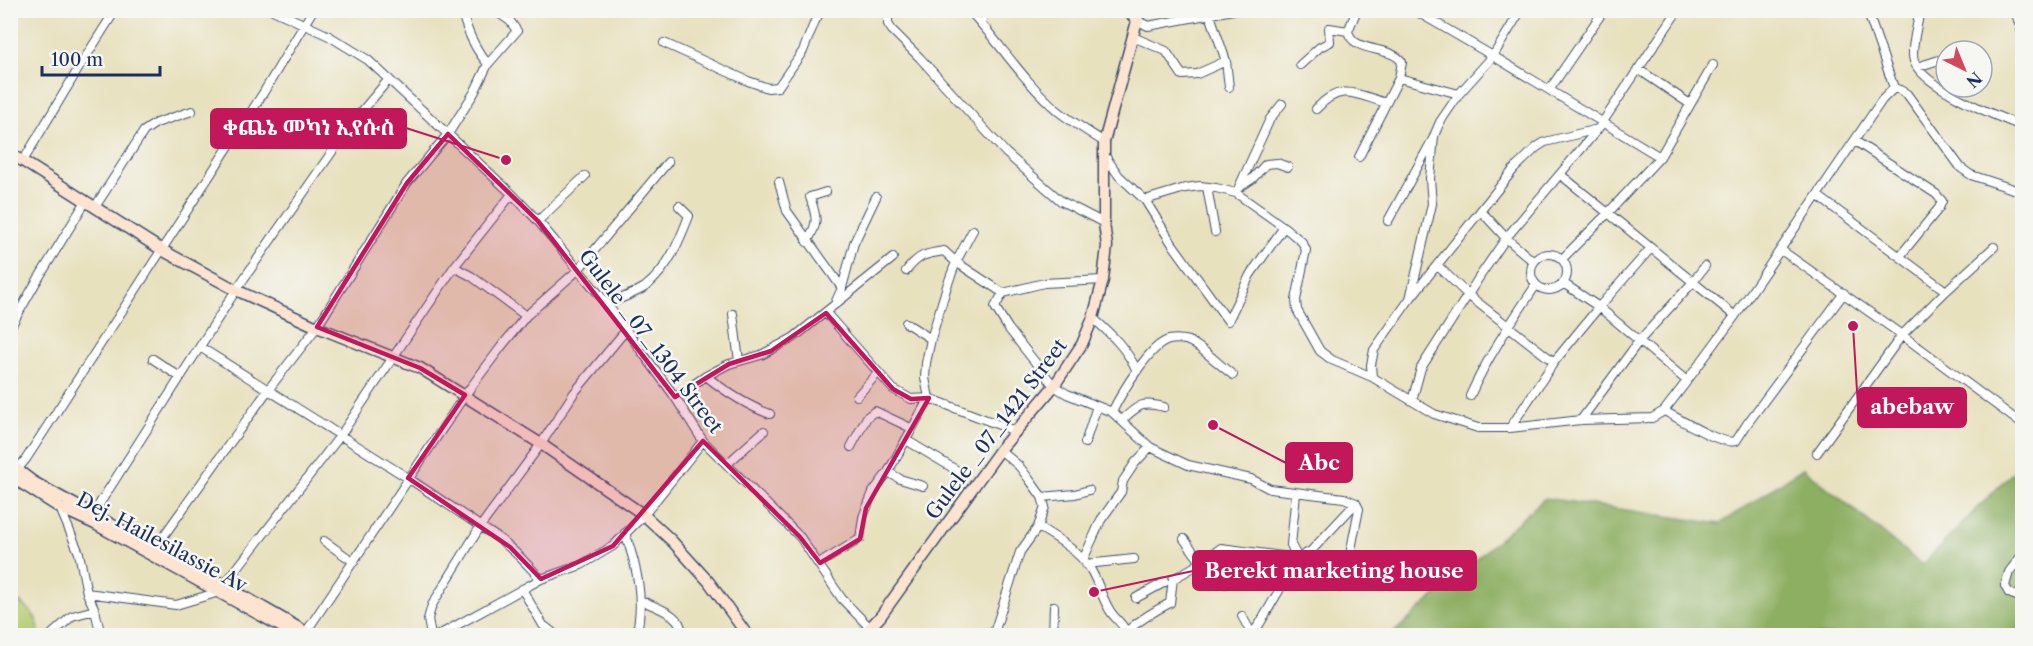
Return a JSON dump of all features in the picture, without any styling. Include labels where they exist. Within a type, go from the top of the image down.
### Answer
[{"type":"main road","points":[[1126,10],[1139,16]]},
{"type":"main road","name":"Gulele _07_1421 Street","points":[[866,631],[880,617],[1000,450],[1054,386],[1082,344],[1093,318],[1103,280],[1107,246],[1104,223],[1104,147],[1139,16]]},
{"type":"main road","points":[[10,153],[162,250],[236,290],[317,327],[420,368],[541,444],[644,515],[671,540],[709,582],[748,636]]},
{"type":"main road","points":[[14,473],[155,548],[221,588],[306,634]]},
{"type":"main road","name":"Dej. Hailesilassie Av","points":[[14,473],[60,508],[221,588]]},
{"type":"street","points":[[23,161],[111,18],[113,10]]},
{"type":"street","name":"Gulele _07_1304 Street","points":[[273,10],[350,48],[368,60],[512,194],[538,221],[607,304],[675,397],[703,441],[800,537],[866,631],[878,636]]},
{"type":"street","points":[[10,492],[14,473],[26,459],[162,250],[262,95],[313,10]]},
{"type":"street","points":[[450,10],[462,13],[466,29],[476,48],[488,63]]},
{"type":"street","points":[[155,548],[268,390],[317,327],[407,183],[448,134],[474,93],[488,63],[516,32],[510,21],[495,10]]},
{"type":"street","points":[[664,43],[748,81],[768,88],[778,87],[803,51],[820,10]]},
{"type":"street","points":[[888,10],[888,24],[892,30],[1006,153],[1061,201],[1104,223]]},
{"type":"street","points":[[969,10],[1012,63],[1052,105],[1104,147],[1119,176],[1145,200],[1228,321],[1250,275],[1284,227]]},
{"type":"street","points":[[981,23],[985,10]]},
{"type":"street","points":[[1139,16],[1148,26],[1233,10]]},
{"type":"street","points":[[1357,10],[1348,31],[1351,38],[1358,44],[1401,59],[1400,78],[1359,157]]},
{"type":"street","points":[[1414,10],[1550,89],[1600,125],[1660,157]]},
{"type":"street","points":[[1388,221],[1440,122],[1459,94],[1494,56],[1521,10]]},
{"type":"street","points":[[1550,89],[1604,10]]},
{"type":"street","points":[[1867,10],[1894,88]]},
{"type":"street","points":[[1920,10],[1913,56],[1917,67],[1933,81],[1972,106],[2022,126]]},
{"type":"street","points":[[2015,10],[2022,33]]},
{"type":"street","points":[[1412,401],[1421,368],[1506,238],[1561,175],[1600,125],[1676,13]]},
{"type":"street","points":[[1209,15],[1226,61],[1229,87]]},
{"type":"street","points":[[1300,65],[1320,47],[1330,42],[1329,28],[1348,31]]},
{"type":"street","points":[[1133,37],[1166,51],[1182,75],[1197,74],[1226,61]]},
{"type":"street","points":[[1917,67],[1934,62]]},
{"type":"street","points":[[1562,259],[1608,214],[1660,157],[1713,65]]},
{"type":"street","points":[[1638,69],[1690,104]]},
{"type":"street","points":[[1400,78],[1459,94]]},
{"type":"street","points":[[93,514],[236,290],[352,123],[389,80]]},
{"type":"street","points":[[1145,200],[1200,186],[1237,190],[1302,242],[1306,250],[1296,300],[1297,310],[1320,351],[1332,360],[1372,377],[1434,414],[1478,428],[1510,428],[1581,420],[1640,420],[1652,418],[1664,411],[1688,381],[1818,196],[1882,100],[1894,88]]},
{"type":"street","points":[[1894,88],[1906,94],[1961,168],[1971,175],[2022,192]]},
{"type":"street","points":[[1316,110],[1327,98],[1343,91],[1386,103]]},
{"type":"street","points":[[1237,190],[1270,118],[1282,104]]},
{"type":"street","points":[[10,328],[91,204],[144,131],[156,123],[192,111]]},
{"type":"street","points":[[1372,377],[1371,365],[1374,350],[1409,300],[1514,169],[1545,142],[1600,125]]},
{"type":"street","points":[[1409,300],[1432,204],[1430,179],[1434,136]]},
{"type":"street","points":[[1855,141],[1936,194],[1942,201],[1939,208],[1900,256]]},
{"type":"street","points":[[306,634],[465,395],[526,316],[578,270],[668,162]]},
{"type":"street","points":[[1237,190],[1252,179],[1266,164],[1277,163],[1288,167]]},
{"type":"street","points":[[1561,175],[1735,316]]},
{"type":"street","points":[[538,221],[585,176]]},
{"type":"street","points":[[779,182],[787,211],[842,288]]},
{"type":"street","points":[[1207,187],[1215,232]]},
{"type":"street","points":[[807,242],[816,226],[816,215],[810,197],[826,192]]},
{"type":"street","points":[[87,592],[176,605],[221,588],[340,436],[454,267],[512,194]]},
{"type":"street","points":[[836,303],[854,243],[876,196]]},
{"type":"street","points":[[1818,196],[1946,291]]},
{"type":"street","points":[[607,304],[644,288],[662,270],[678,244],[689,216],[679,206]]},
{"type":"street","points":[[1481,211],[1506,238],[1534,262]]},
{"type":"street","points":[[820,563],[860,538],[866,508],[873,492],[888,472],[929,398],[925,378],[931,339],[956,262],[973,231]]},
{"type":"street","points":[[1817,453],[1902,335],[1994,247]]},
{"type":"street","points":[[1510,428],[1554,362],[1652,248]]},
{"type":"street","points":[[1780,250],[1844,293],[2022,424]]},
{"type":"street","points":[[906,271],[924,254],[944,251],[956,262],[1003,293]]},
{"type":"street","points":[[1544,255],[1557,255],[1562,259],[1567,269],[1563,283],[1552,290],[1536,285],[1531,274],[1534,262],[1544,255]]},
{"type":"street","points":[[675,397],[706,376],[739,361],[771,351],[793,338],[893,258]]},
{"type":"street","points":[[1438,266],[1468,295],[1554,362]]},
{"type":"street","points":[[1581,420],[1639,341],[1705,266]]},
{"type":"street","points":[[454,267],[471,276],[526,316]]},
{"type":"street","points":[[1103,280],[1044,283],[1003,293],[995,307],[1008,328],[1054,386],[1112,412],[1150,447],[1188,465],[1251,479],[1270,489],[1344,498],[1356,504],[1359,509],[1351,549]]},
{"type":"street","points":[[1563,283],[1599,307],[1688,381]]},
{"type":"street","points":[[1470,396],[1476,381],[1508,326],[1536,285]]},
{"type":"street","points":[[1664,411],[1721,440],[1731,443],[1736,441],[1844,293]]},
{"type":"street","points":[[10,305],[19,312]]},
{"type":"street","points":[[826,313],[893,389],[911,399],[929,398],[1015,431]]},
{"type":"street","points":[[733,314],[739,361]]},
{"type":"street","points":[[1093,318],[1114,337],[1131,358],[1137,371]]},
{"type":"street","points":[[906,323],[931,339]]},
{"type":"street","points":[[430,636],[428,619],[432,605],[480,527],[541,444],[574,393],[626,330]]},
{"type":"street","points":[[1112,412],[1122,392],[1137,371],[1157,346],[1169,340],[1189,341],[1233,375]]},
{"type":"street","points":[[200,347],[408,478],[510,547],[541,579]]},
{"type":"street","points":[[153,359],[180,377]]},
{"type":"street","points":[[857,396],[878,372]]},
{"type":"street","points":[[706,376],[748,406],[770,414]]},
{"type":"street","points":[[1122,420],[1140,405],[1150,404],[1164,407]]},
{"type":"street","points":[[1085,443],[1097,406]]},
{"type":"street","points":[[851,447],[867,417],[875,411],[911,428]]},
{"type":"street","points":[[727,464],[764,431]]},
{"type":"street","points":[[906,440],[963,474]]},
{"type":"street","points":[[437,636],[541,579],[597,557],[613,546],[644,515],[703,441]]},
{"type":"street","points":[[1084,562],[1101,520],[1121,492],[1123,481],[1150,447]]},
{"type":"street","points":[[993,636],[1020,552],[1038,527],[1045,507],[1042,497],[1019,466],[1000,450]]},
{"type":"street","points":[[888,472],[900,479],[923,486]]},
{"type":"street","points":[[1042,497],[1075,494],[1089,490]]},
{"type":"street","points":[[1296,493],[1291,546],[1298,558]]},
{"type":"street","points":[[1242,616],[1252,634],[1298,558],[1311,551],[1356,504]]},
{"type":"street","points":[[60,508],[79,553],[87,592],[95,610],[101,636]]},
{"type":"street","points":[[1038,527],[1057,538],[1084,562],[1109,610],[1127,633],[1137,622],[1170,603],[1173,579],[1221,548],[1298,558]]},
{"type":"street","points":[[626,533],[637,567],[640,618],[636,636]]},
{"type":"street","points":[[1184,538],[1201,562]]},
{"type":"street","points":[[324,542],[354,562]]},
{"type":"street","points":[[1226,584],[1245,551]]},
{"type":"street","points":[[2022,555],[2005,580],[2005,586],[2009,592],[2022,598]]},
{"type":"street","points":[[1084,562],[1134,559]]},
{"type":"street","points":[[1136,598],[1163,580],[1171,589]]},
{"type":"street","points":[[522,589],[543,625],[557,636]]},
{"type":"street","points":[[640,600],[678,620],[682,627],[681,636]]},
{"type":"street","points":[[1053,636],[1054,606]]},
{"type":"street","points":[[50,636],[72,616],[95,610]]},
{"type":"highlighted area","points":[[448,134],[538,221],[675,397],[729,364],[771,351],[826,313],[893,389],[911,399],[929,398],[866,508],[860,539],[820,563],[800,537],[703,441],[613,546],[541,579],[510,547],[408,478],[465,395],[420,368],[317,327],[407,183]]},
{"type":"green space","points":[[2022,463],[2022,635],[1390,636],[1545,498],[1720,524],[1803,468],[1922,565]]},
{"type":"green space","points":[[10,596],[31,612],[37,622],[39,635],[11,635]]},
{"type":"place","name":"ቀጨኔ መካነ ኢየሱስ","points":[[506,160]]},
{"type":"place","name":"abebaw","points":[[1853,326]]},
{"type":"place","name":"Abc","points":[[1213,425]]},
{"type":"place","name":"Berekt marketing house","points":[[1094,592]]}]
